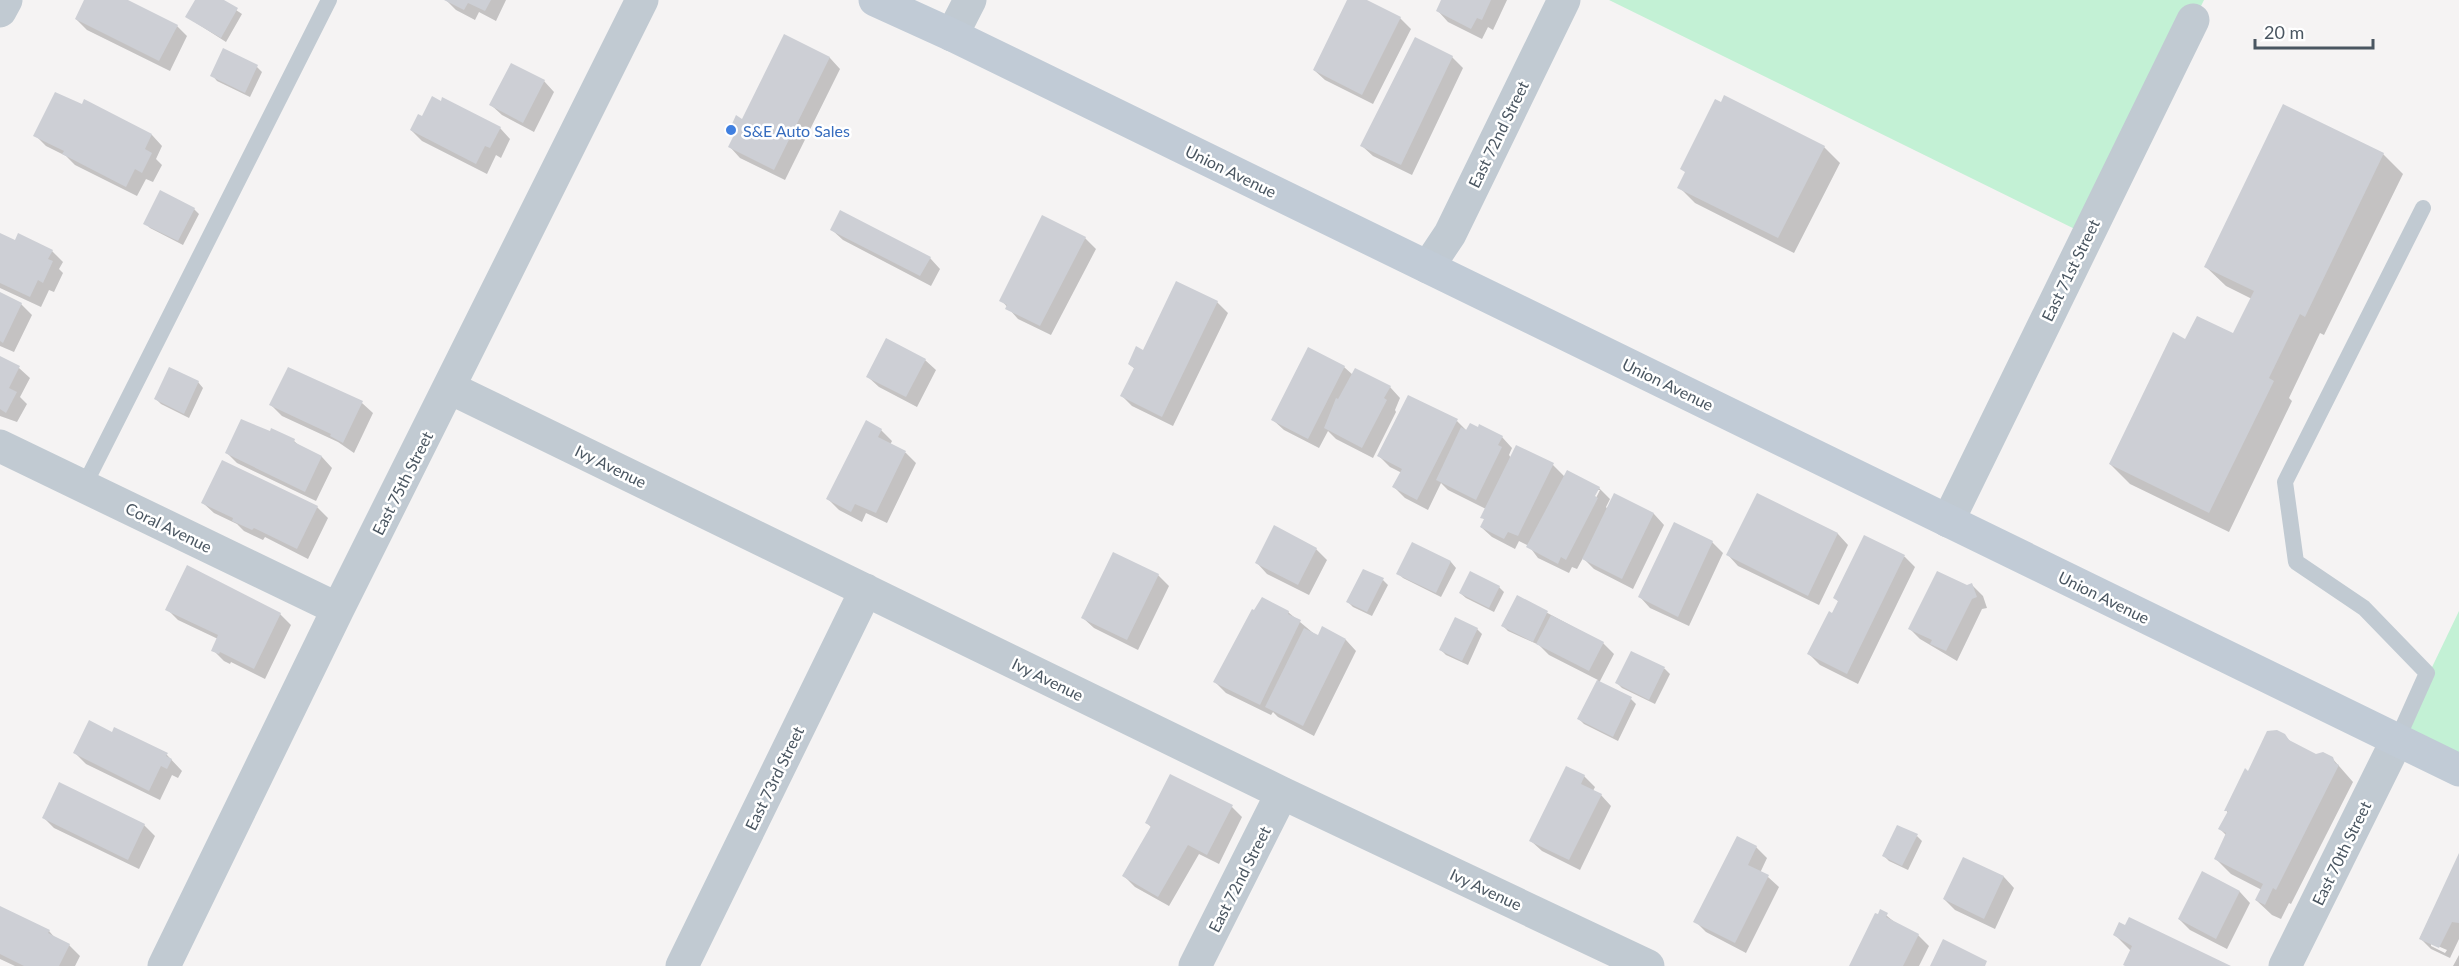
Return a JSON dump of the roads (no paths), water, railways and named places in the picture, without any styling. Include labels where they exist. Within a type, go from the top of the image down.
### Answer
[{"type":"main road","name":"Union Avenue","points":[[875,0],[952,35],[2459,770]]},
{"type":"street","points":[[0,11],[6,0]]},
{"type":"street","name":"East 75th Street","points":[[164,966],[338,609],[642,0]]},
{"type":"street","points":[[952,35],[970,0]]},
{"type":"street","name":"East 72nd Street","points":[[1428,267],[1450,234],[1564,0]]},
{"type":"street","name":"East 71st Street","points":[[1948,521],[2193,20]]},
{"type":"street","name":"Ivy Avenue","points":[[450,388],[1282,793],[1648,966]]},
{"type":"street","name":"Coral Avenue","points":[[0,446],[338,609]]},
{"type":"street","name":"East 73rd Street","points":[[682,966],[866,590]]},
{"type":"street","name":"East 70th Street","points":[[2285,966],[2397,740]]},
{"type":"street","name":"East 72nd Street","points":[[1195,966],[1282,793]]},
{"type":"lane","points":[[84,486],[329,0]]},
{"type":"lane","points":[[2397,740],[2427,673],[2364,608],[2296,562],[2285,482],[2423,208]]},
{"type":"place","name":"S&E Auto Sales","points":[[731,130]]}]
